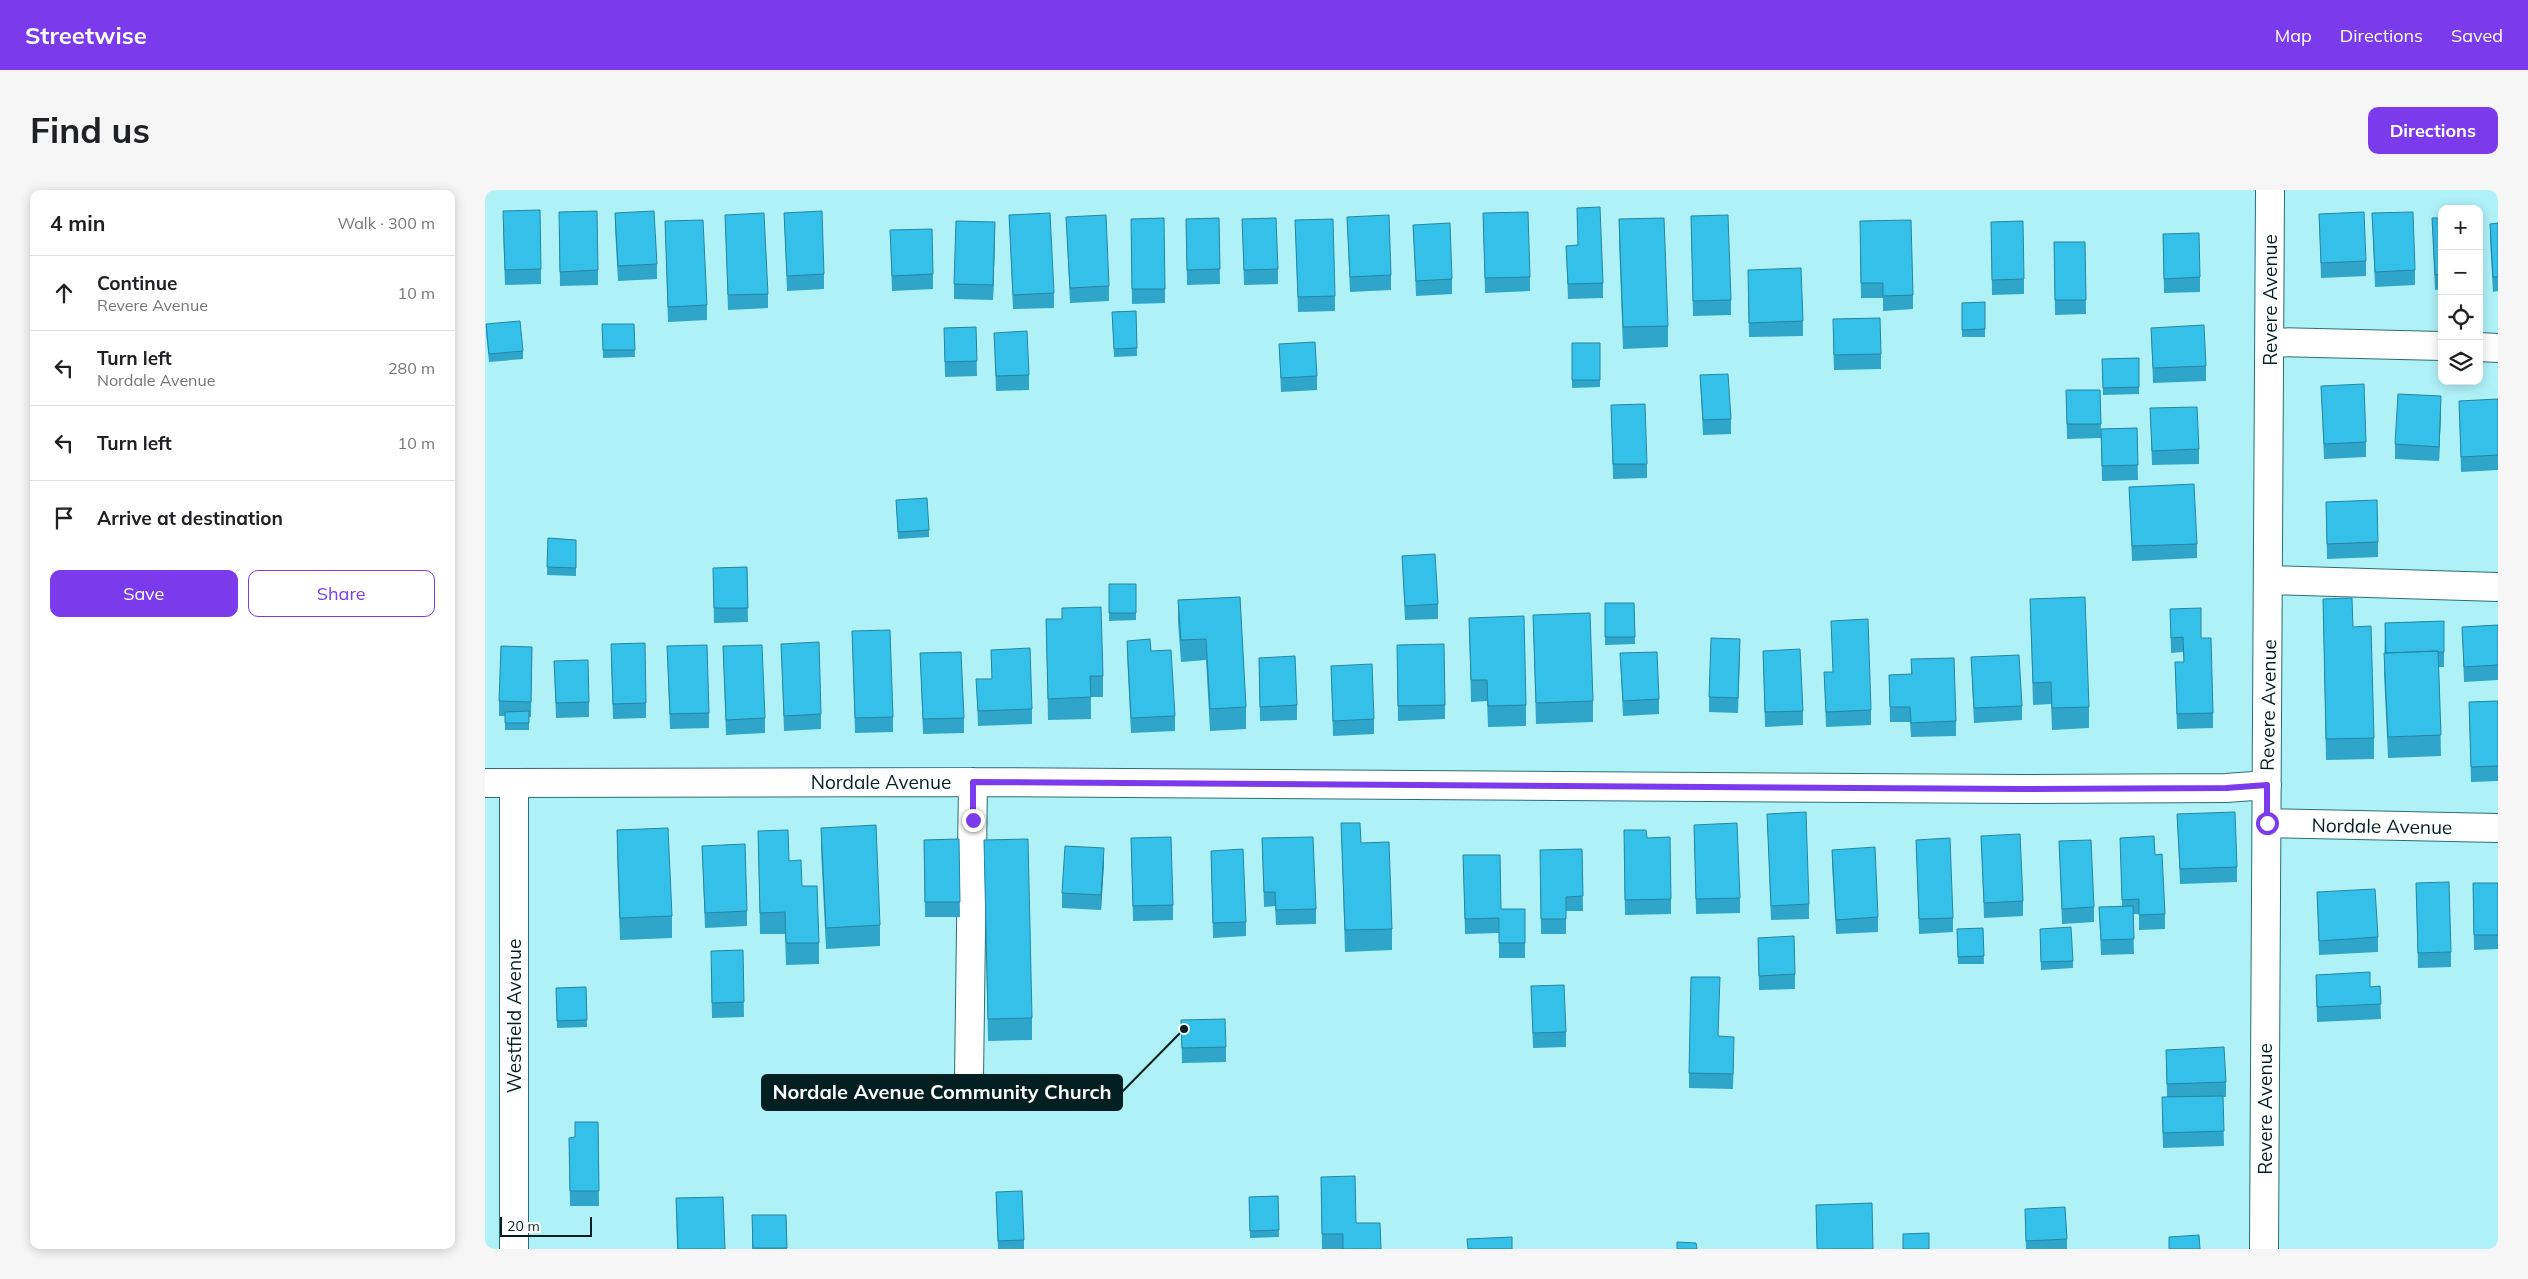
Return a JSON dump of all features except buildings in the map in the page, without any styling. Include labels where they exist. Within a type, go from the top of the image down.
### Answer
[{"type":"street","name":"Revere Avenue","points":[[2264,1249],[2271,342],[2270,190]]},
{"type":"street","points":[[2271,342],[2438,346]]},
{"type":"street","points":[[2483,347],[2498,348]]},
{"type":"street","points":[[2269,580],[2498,587]]},
{"type":"street","points":[[969,1078],[973,782]]},
{"type":"street","name":"Nordale Avenue","points":[[485,783],[973,782],[2011,789],[2226,788],[2267,785]]},
{"type":"street","name":"Westfield Avenue","points":[[513,784],[514,1249]]},
{"type":"street","name":"Nordale Avenue","points":[[2267,823],[2498,828]]},
{"type":"place","name":"Nordale Avenue Community Church","points":[[1184,1029]]},
{"type":"route","points":[[973,820],[973,782],[2021,789],[2226,788],[2267,785],[2267,823]]}]
